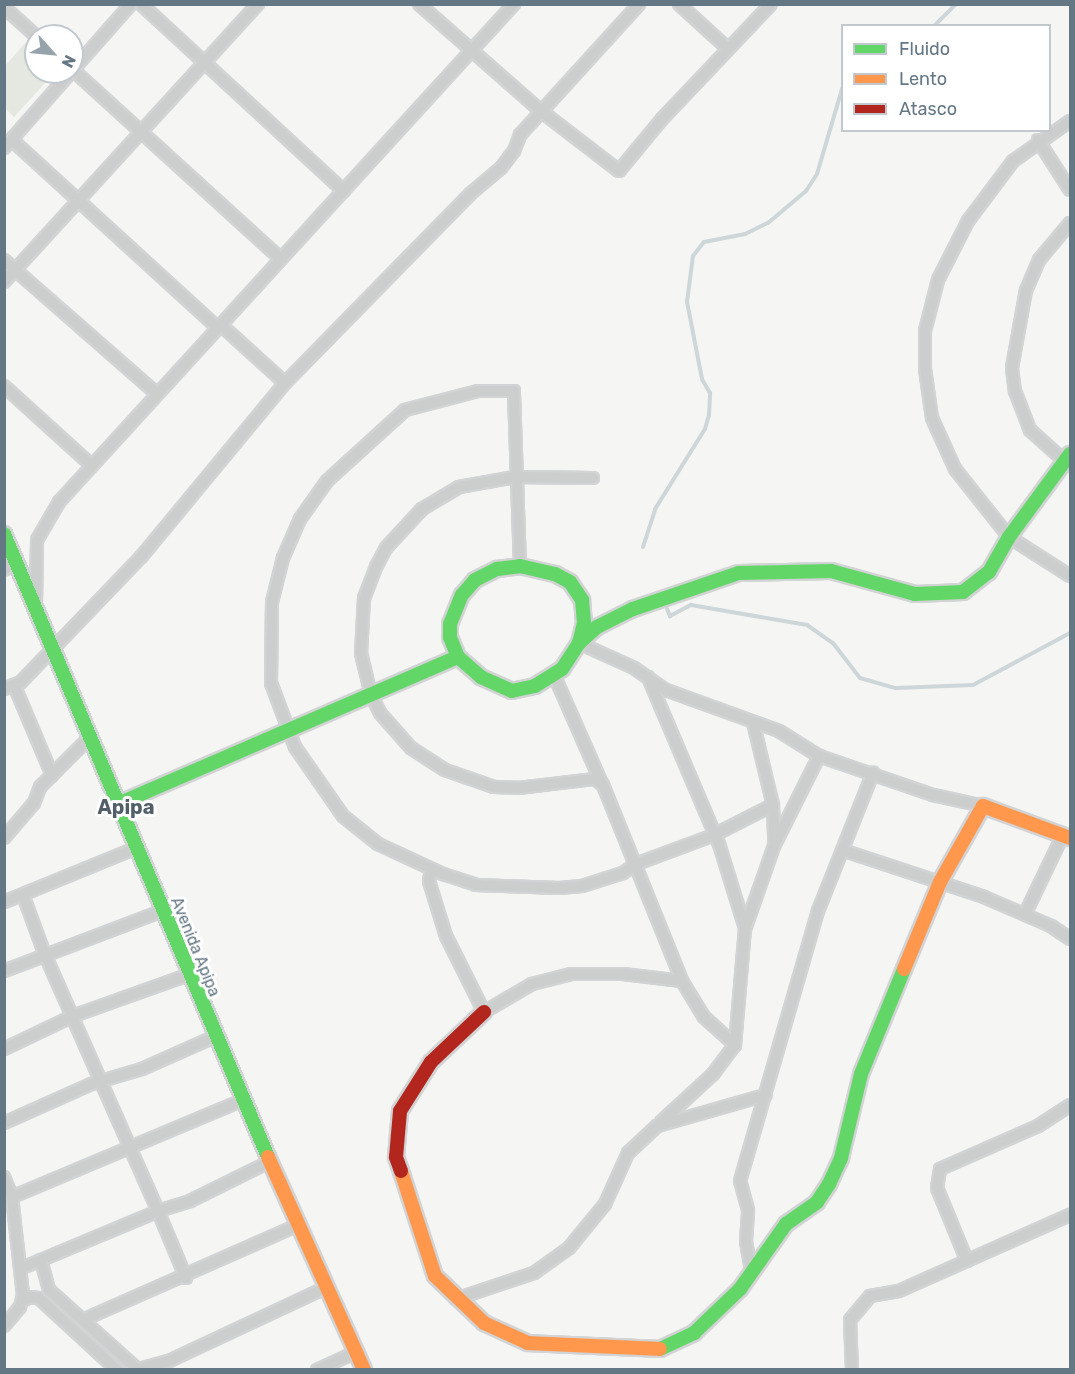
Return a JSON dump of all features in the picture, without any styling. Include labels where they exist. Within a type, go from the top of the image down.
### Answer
[{"type":"street","points":[[84,57],[131,4]]},
{"type":"street","points":[[141,4],[344,191]]},
{"type":"street","points":[[4,282],[258,4]]},
{"type":"street","points":[[420,4],[542,111],[619,171],[727,48],[771,4]]},
{"type":"street","points":[[36,610],[37,540],[59,502],[514,4]]},
{"type":"street","points":[[52,775],[9,687],[52,648],[141,557],[285,383],[470,194],[501,168],[514,151],[520,135],[639,4]]},
{"type":"street","points":[[679,4],[727,48]]},
{"type":"street","points":[[6,6],[24,24]]},
{"type":"street","points":[[84,80],[281,259]]},
{"type":"street","points":[[61,84],[8,144],[79,201],[285,383]]},
{"type":"street","points":[[1071,121],[1038,140],[1013,160],[968,221],[938,280],[925,331],[928,403],[940,443],[983,509],[1009,537],[1032,555],[1071,576]]},
{"type":"street","points":[[1038,140],[1071,190]]},
{"type":"street","points":[[579,643],[584,611],[576,588],[555,574],[520,566],[485,573],[462,595],[450,624],[450,637],[458,657],[481,677],[512,691],[535,687],[554,675],[579,643],[597,627],[633,609],[739,573],[831,570],[915,594],[963,592],[989,572],[1009,537],[1069,460],[1030,430],[1015,391],[1012,368],[1026,290],[1039,260],[1071,223]]},
{"type":"street","points":[[4,260],[157,394]]},
{"type":"street","points":[[4,386],[91,465]]},
{"type":"street","points":[[520,566],[515,477],[514,392],[478,391],[405,410],[327,481],[300,519],[283,558],[272,602],[271,683],[291,727],[295,747],[343,816],[378,844],[431,870],[476,885],[559,888],[606,879],[636,864],[714,835],[773,805]]},
{"type":"street","points":[[593,478],[515,477],[459,487],[441,495],[422,509],[386,548],[364,598],[361,618],[361,653],[371,695],[380,714],[411,748],[444,770],[469,780],[518,788],[595,778],[603,785]]},
{"type":"street","name":"Avenida Apipa","points":[[4,534],[9,565],[36,610],[214,1037],[364,1370]]},
{"type":"street","points":[[579,643],[648,677],[666,690],[779,731],[819,756],[933,795],[983,806],[1066,836],[1025,914]]},
{"type":"street","points":[[118,804],[291,727],[458,657]]},
{"type":"street","points":[[554,675],[603,785],[682,981],[704,1017],[735,1045]]},
{"type":"street","points":[[648,677],[714,835],[745,929]]},
{"type":"street","points":[[753,722],[773,805],[774,846]]},
{"type":"street","points":[[4,838],[52,775],[89,738]]},
{"type":"street","points":[[456,1299],[534,1273],[569,1248],[605,1204],[628,1153],[713,1074],[735,1045],[745,929],[774,846],[819,756]]},
{"type":"street","points":[[752,1270],[746,1241],[748,1210],[740,1181],[818,911],[873,773]]},
{"type":"street","points":[[682,981],[623,974],[571,974],[532,984],[484,1012],[445,1047],[418,1079],[400,1111],[396,1157],[435,1276],[456,1299],[484,1323],[528,1342],[588,1344],[618,1350],[666,1349],[694,1333],[740,1289],[786,1224],[817,1202],[829,1184],[841,1158],[861,1074],[940,882],[983,806]]},
{"type":"street","points":[[4,902],[136,848]]},
{"type":"street","points":[[842,850],[940,882],[1025,914],[1071,939]]},
{"type":"street","points":[[431,870],[429,880],[446,936],[484,1012]]},
{"type":"street","points":[[23,895],[45,955],[186,1278]]},
{"type":"street","points":[[4,971],[162,911]]},
{"type":"street","points":[[4,1049],[73,1016],[188,975]]},
{"type":"street","points":[[4,1123],[214,1037]]},
{"type":"street","points":[[657,1126],[766,1095]]},
{"type":"street","points":[[12,1197],[243,1100]]},
{"type":"street","points":[[967,1261],[937,1188],[940,1169],[1038,1126],[1071,1105]]},
{"type":"street","points":[[22,1268],[158,1211],[190,1201],[271,1161]]},
{"type":"street","points":[[4,1178],[12,1197],[22,1268],[22,1301]]},
{"type":"street","points":[[852,1370],[850,1320],[861,1305],[880,1292],[899,1291],[1071,1215]]},
{"type":"street","points":[[85,1319],[186,1278],[300,1224]]},
{"type":"street","points":[[41,1260],[49,1290],[85,1319],[136,1369],[169,1361],[327,1287]]},
{"type":"street","points":[[4,1326],[22,1301],[30,1297],[39,1298],[117,1370]]},
{"type":"street","points":[[317,1370],[356,1352]]},
{"type":"shaded area","points":[[24,44],[24,84],[44,84],[14,117],[5,108],[5,66]]},
{"type":"waterway","points":[[936,24],[956,4]]},
{"type":"waterway","points":[[643,547],[655,509],[705,429],[709,415],[710,393],[702,379],[687,302],[693,256],[704,242],[745,234],[768,223],[806,191],[817,174],[841,92]]},
{"type":"waterway","points":[[667,609],[670,616],[691,605],[807,625],[833,643],[860,678],[896,688],[973,685],[1070,633]]},
{"type":"traffic: fast","points":[[579,643],[597,627],[633,609],[739,573],[831,571],[915,594],[963,592],[989,572],[1009,537],[1070,454]]},
{"type":"traffic: fast","points":[[4,534],[268,1157]]},
{"type":"traffic: fast","points":[[520,566],[555,574],[570,582],[582,600],[584,623],[579,643],[562,669],[535,686],[512,691],[481,677],[458,657],[450,637],[450,624],[462,595],[475,580],[497,569],[520,566]]},
{"type":"traffic: fast","points":[[118,804],[458,657]]},
{"type":"traffic: fast","points":[[660,1349],[694,1333],[740,1289],[786,1224],[817,1202],[829,1184],[841,1158],[861,1074],[904,969]]},
{"type":"traffic: slow","points":[[904,969],[940,882],[983,806],[1070,838]]},
{"type":"traffic: slow","points":[[268,1157],[364,1370]]},
{"type":"traffic: slow","points":[[401,1171],[435,1276],[484,1323],[528,1343],[660,1349]]},
{"type":"traffic: jam","points":[[401,1171],[396,1157],[400,1111],[431,1062],[484,1012]]},
{"type":"district","name":"Apipa","points":[[126,807]]}]
